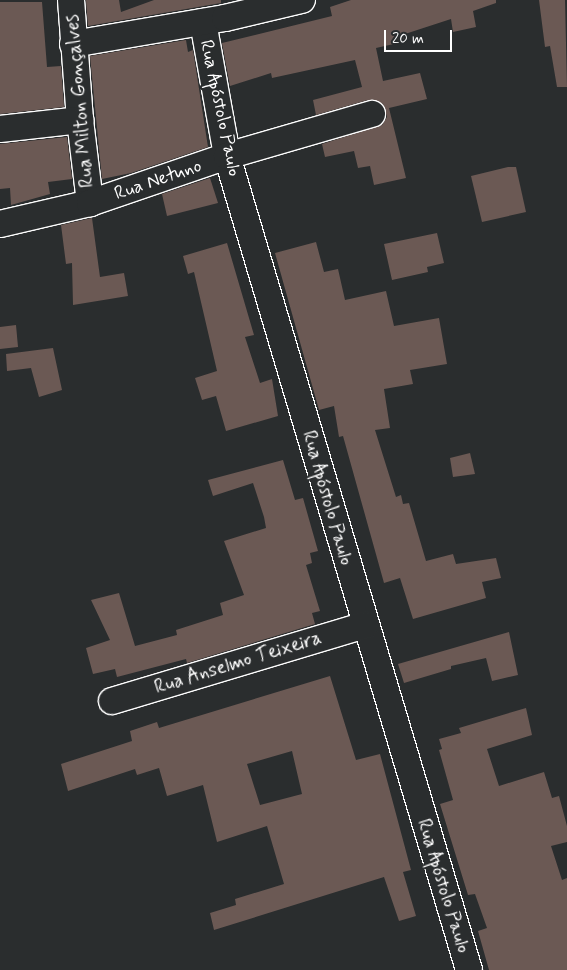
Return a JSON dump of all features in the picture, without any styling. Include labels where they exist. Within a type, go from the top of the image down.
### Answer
[{"type":"street","name":"Rua Milton Gonçalves","points":[[71,0],[80,120],[90,203]]},
{"type":"street","points":[[73,44],[218,14],[302,0]]},
{"type":"street","name":"Rua Apóstolo Paulo","points":[[218,14],[228,156],[468,970]]},
{"type":"street","name":"Rua Netuno","points":[[0,224],[90,203],[228,156],[372,114]]},
{"type":"street","points":[[0,129],[80,120]]},
{"type":"street","name":"Rua Anselmo Teixeira","points":[[112,701],[365,625]]},
{"type":"building","points":[[86,0],[119,0],[121,12],[154,0],[221,0],[221,3],[88,26]]},
{"type":"building","points":[[351,0],[496,0],[496,3],[473,11],[476,27],[453,32],[451,19],[405,34],[407,41],[376,48],[383,81],[420,73],[427,99],[389,108],[406,178],[374,185],[370,166],[358,168],[354,151],[325,157],[322,144],[382,125],[387,117],[383,104],[368,100],[316,115],[313,100],[362,87],[355,60],[272,78],[271,73],[230,86],[222,43],[332,16],[330,7]]},
{"type":"building","points":[[539,0],[565,0],[567,87],[557,87],[550,46],[545,47]]},
{"type":"building","points":[[0,2],[42,2],[47,67],[61,66],[64,107],[0,114]]},
{"type":"building","points":[[186,40],[188,52],[193,50],[208,147],[131,173],[102,179],[90,56]]},
{"type":"building","points":[[67,137],[72,179],[48,182],[50,194],[11,205],[10,188],[0,189],[0,144]]},
{"type":"building","points":[[508,167],[516,167],[526,212],[482,222],[471,176]]},
{"type":"building","points":[[210,178],[218,203],[167,216],[162,194]]},
{"type":"building","points":[[92,218],[100,277],[124,273],[128,296],[73,305],[72,263],[66,264],[61,225]]},
{"type":"building","points":[[437,233],[444,263],[427,267],[428,272],[392,280],[384,244]]},
{"type":"building","points":[[316,242],[324,272],[338,269],[345,300],[386,291],[394,326],[439,318],[447,364],[410,370],[413,384],[384,389],[390,428],[375,430],[396,497],[401,495],[403,504],[409,503],[426,561],[453,554],[456,564],[496,558],[501,578],[482,582],[486,598],[413,619],[400,578],[384,583],[343,436],[339,437],[334,406],[319,410],[275,253]]},
{"type":"building","points":[[227,243],[254,335],[245,337],[260,383],[272,379],[278,416],[226,431],[216,396],[202,400],[195,378],[217,371],[194,272],[188,274],[183,256]]},
{"type":"building","points":[[16,325],[18,347],[0,349],[0,327]]},
{"type":"building","points":[[53,348],[62,390],[39,397],[31,368],[7,371],[6,354]]},
{"type":"building","points":[[470,453],[475,474],[453,477],[450,458]]},
{"type":"building","points":[[283,460],[295,500],[303,498],[318,551],[310,553],[312,563],[306,565],[320,611],[312,613],[315,624],[187,663],[186,659],[117,677],[115,669],[93,674],[86,648],[110,640],[91,600],[119,593],[135,646],[177,635],[176,630],[223,615],[220,603],[244,595],[224,541],[266,528],[264,517],[253,483],[213,496],[208,480]]},
{"type":"building","points":[[509,632],[518,675],[492,681],[486,658],[451,666],[451,669],[404,683],[398,664]]},
{"type":"building","points":[[330,676],[356,760],[380,754],[411,870],[403,872],[416,916],[399,921],[384,877],[214,930],[210,913],[236,905],[235,899],[284,884],[267,826],[217,842],[203,785],[167,796],[159,768],[137,775],[135,769],[68,791],[61,764],[132,741],[130,731],[157,722],[159,728]],"holes":[[[292,751],[302,794],[260,805],[247,764]]]},
{"type":"building","points":[[526,708],[532,735],[487,749],[499,786],[544,772],[552,798],[559,796],[567,826],[567,842],[551,846],[562,880],[567,878],[567,970],[489,970],[478,931],[487,928],[475,894],[468,895],[440,804],[453,800],[439,750],[442,749],[439,739],[461,733],[459,728]]}]
